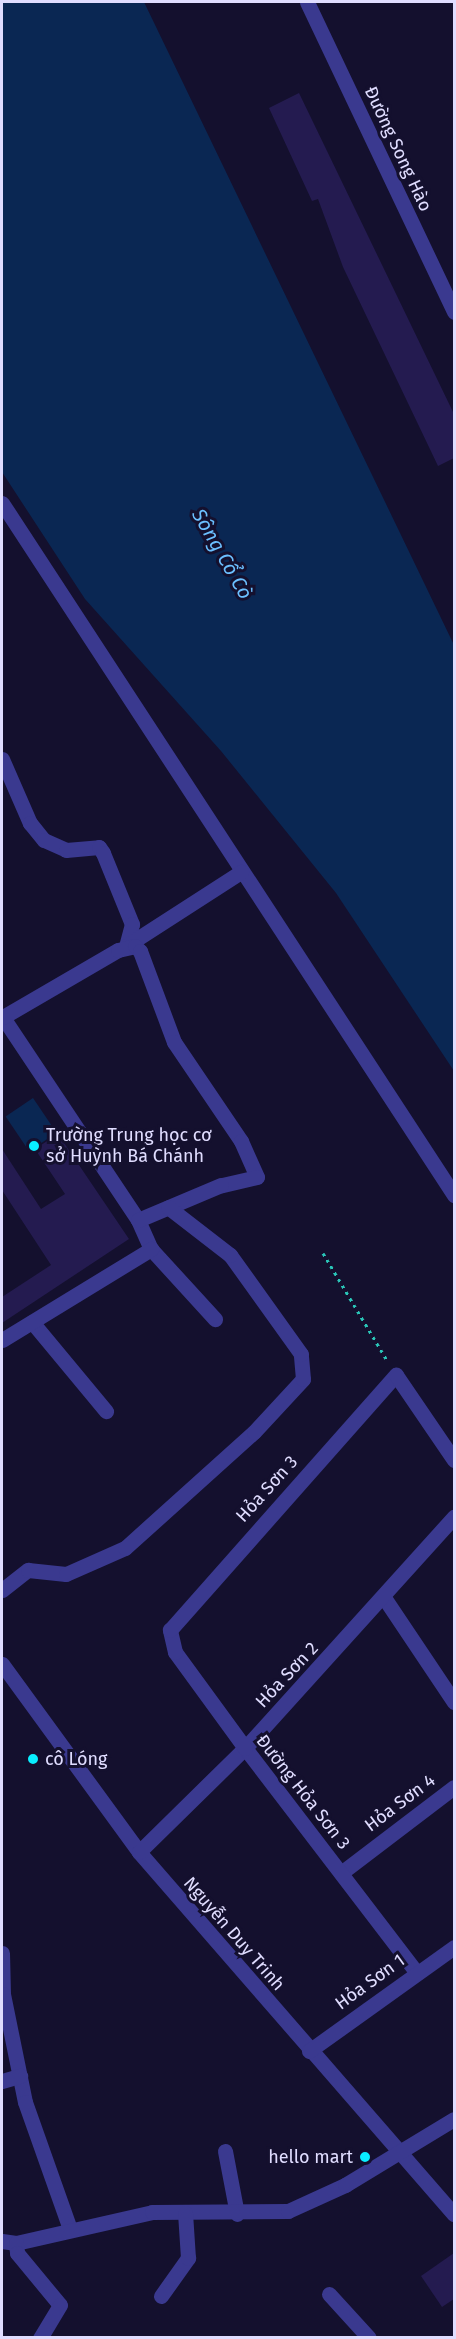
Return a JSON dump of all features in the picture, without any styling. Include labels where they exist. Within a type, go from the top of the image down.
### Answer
[{"type":"street","name":"Đường Song Hào","points":[[307,2],[454,312]]},
{"type":"street","points":[[2,503],[454,1195]]},
{"type":"street","points":[[2,759],[30,823],[44,840],[66,850],[99,847],[103,853],[132,924],[126,946]]},
{"type":"street","points":[[215,1320],[151,1249],[138,1220],[2,1017],[126,946],[241,872]]},
{"type":"street","points":[[126,946],[140,951],[174,1042],[241,1141],[257,1178],[221,1185],[138,1220]]},
{"type":"street","points":[[2,1590],[28,1570],[47,1575],[72,1572],[125,1548],[254,1432],[303,1378],[301,1354],[236,1263],[211,1237],[168,1207]]},
{"type":"street","points":[[2,1340],[151,1249]]},
{"type":"street","points":[[32,1322],[106,1411]]},
{"type":"street","points":[[396,1375],[454,1460]]},
{"type":"street","name":"Hỏa Sơn 3","points":[[170,1630],[396,1375]]},
{"type":"street","name":"Hỏa Sơn 2","points":[[139,1852],[244,1748],[385,1599],[454,1517]]},
{"type":"street","points":[[385,1599],[454,1702]]},
{"type":"street","name":"Đường Hỏa Sơn 3","points":[[170,1630],[175,1652],[244,1748],[417,1973]]},
{"type":"street","name":"Nguyễn Duy Trinh","points":[[2,1664],[139,1852],[309,2051],[454,2214]]},
{"type":"street","name":"Hỏa Sơn 4","points":[[341,1873],[454,1786]]},
{"type":"street","name":"Hỏa Sơn 1","points":[[309,2051],[454,1947]]},
{"type":"street","points":[[2,1953],[2,1994],[20,2076],[70,2229]]},
{"type":"street","points":[[2,2081],[20,2076]]},
{"type":"street","points":[[40,2337],[60,2305],[9,2242],[118,2216],[288,2211],[318,2200],[397,2150],[454,2118]]},
{"type":"street","points":[[225,2151],[237,2214]]},
{"type":"street","points":[[161,2296],[188,2258],[185,2213]]},
{"type":"street","points":[[328,2294],[369,2337]]},
{"type":"path","points":[[323,1253],[396,1375]]},
{"type":"water","name":"Sông Cổ Cò","points":[[2,2],[144,2],[454,645],[454,1071],[336,893],[221,751],[85,599],[2,472]]},
{"type":"water","points":[[33,1098],[56,1133],[29,1151],[6,1116]]},
{"type":"building","points":[[299,93],[454,414],[454,458],[438,466],[343,267],[318,199],[312,201],[269,108]]},
{"type":"building","points":[[58,1134],[129,1239],[2,1323],[2,1297],[51,1265],[2,1190],[2,1149],[41,1209],[65,1194],[35,1149]]},
{"type":"building","points":[[454,2253],[454,2299],[442,2307],[421,2276]]},
{"type":"place","name":"Trường Trung học cơ sở Huỳnh Bá Chánh","points":[[34,1146]]},
{"type":"place","name":"cô Lóng","points":[[33,1759]]},
{"type":"place","name":"hello mart","points":[[365,2157]]}]
